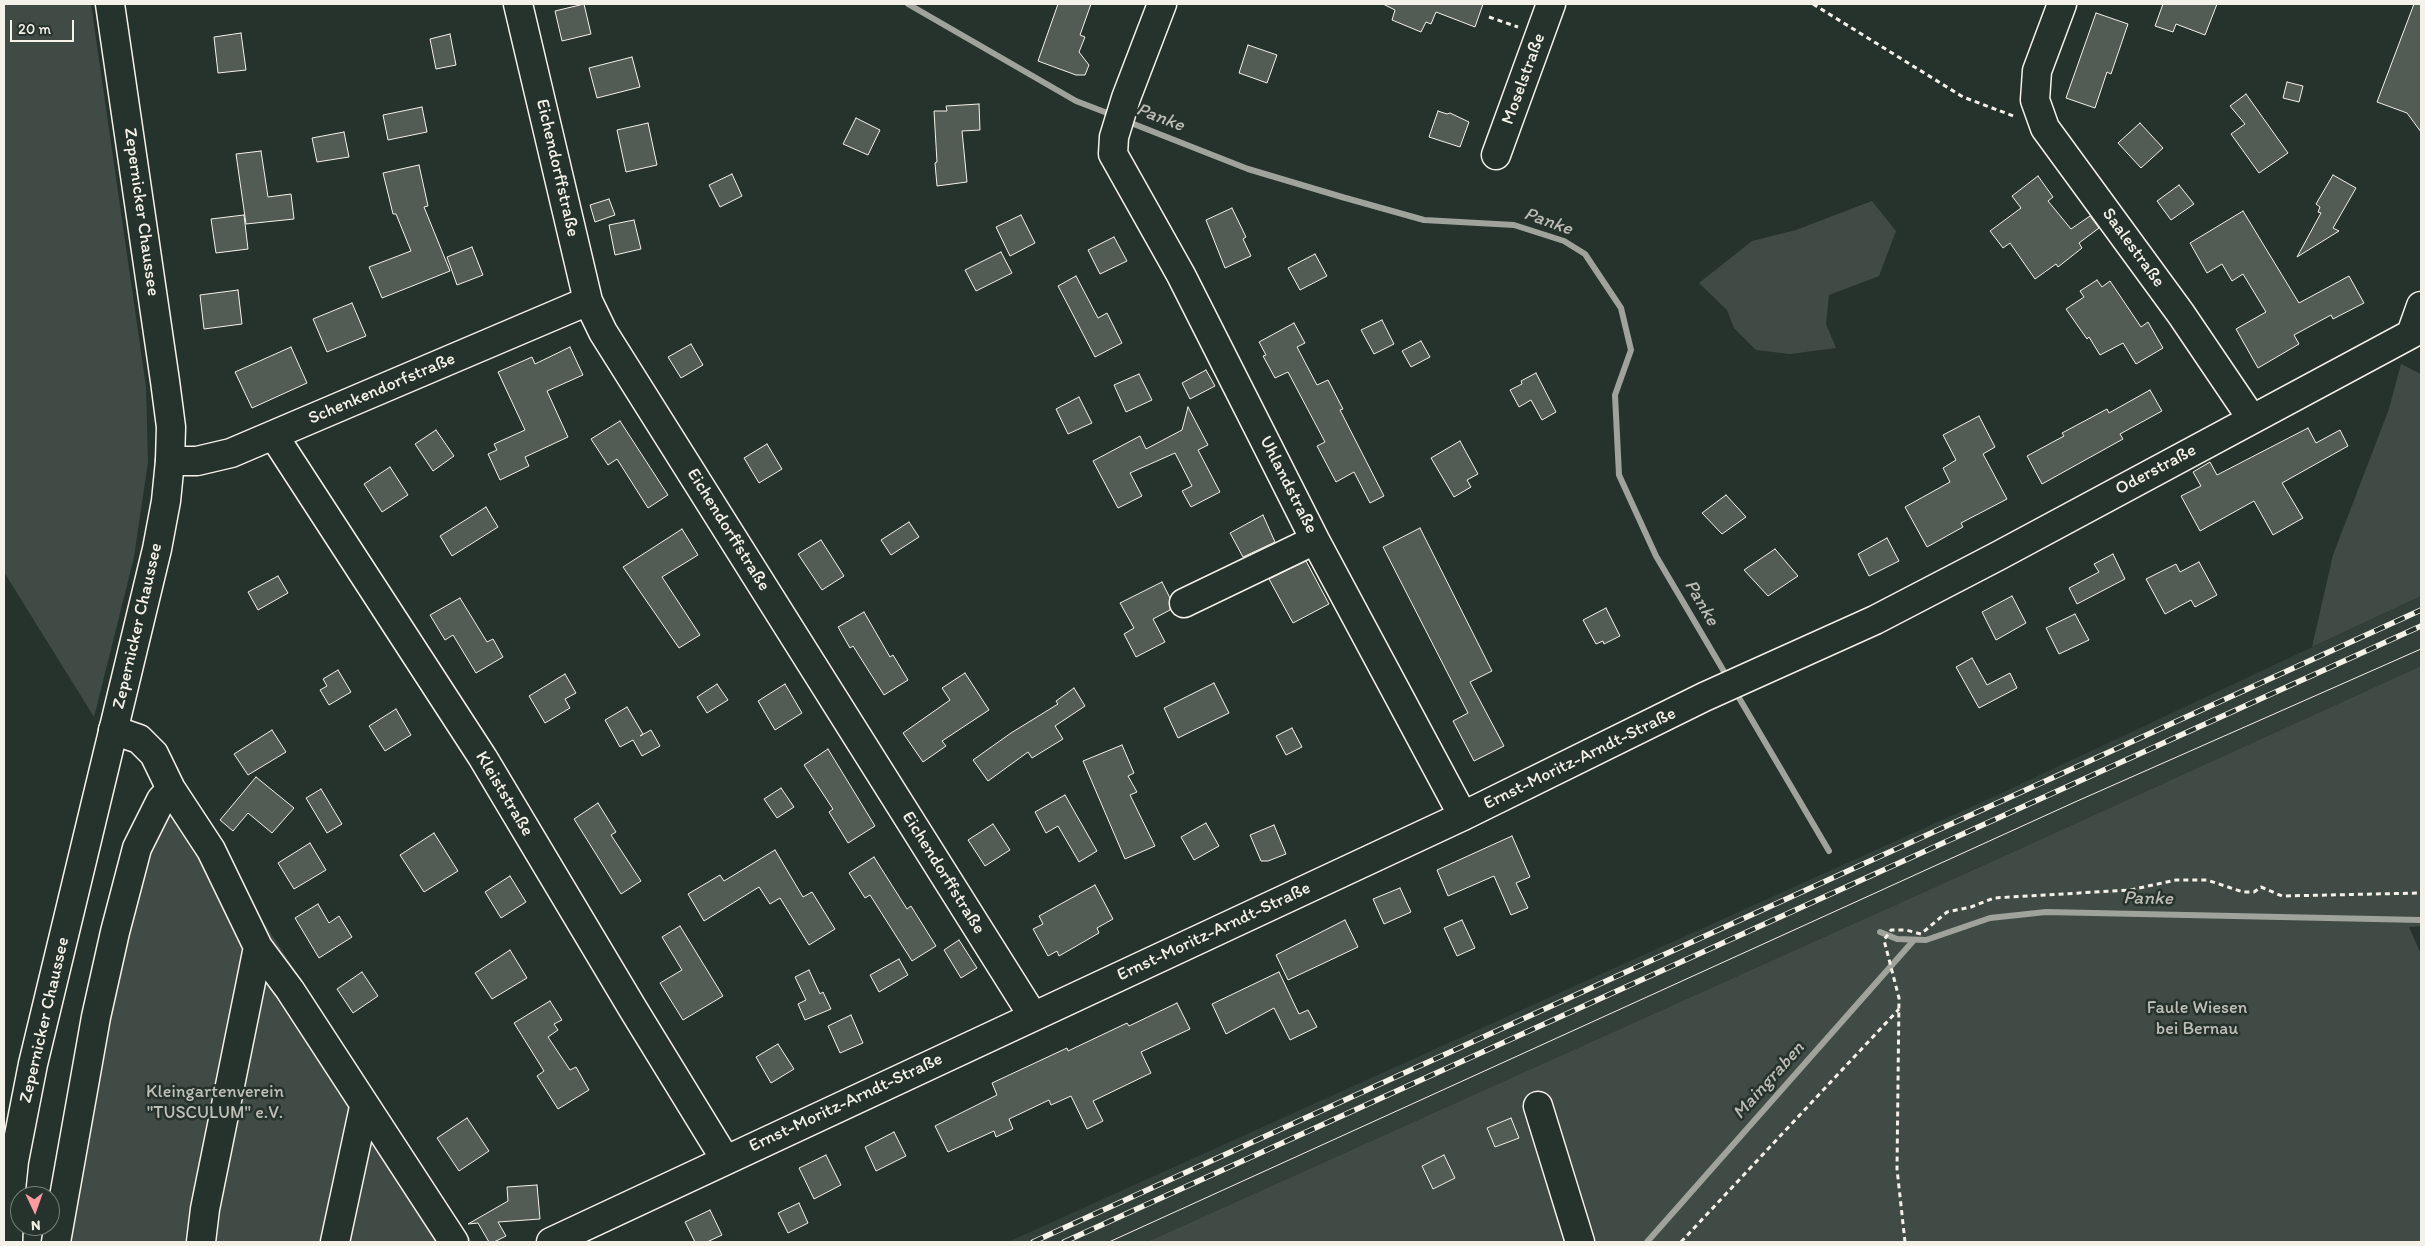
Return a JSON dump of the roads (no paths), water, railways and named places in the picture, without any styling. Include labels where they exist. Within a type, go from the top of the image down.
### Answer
[{"type":"street","name":"Zepernicker Chaussee","points":[[8,1242],[14,1161],[33,1064],[157,550],[166,501],[170,461],[171,427],[110,4]]},
{"type":"street","name":"Eichendorffstraße","points":[[518,4],[588,301],[603,332],[1033,1016]]},
{"type":"street","name":"Uhlandstraße","points":[[1162,4],[1126,98],[1114,145],[1315,540],[1463,816]]},
{"type":"street","name":"Moselstraße","points":[[1496,155],[1551,4]]},
{"type":"street","name":"Saalestraße","points":[[2062,4],[2037,71],[2034,100],[2045,128],[2181,314],[2252,419]]},
{"type":"street","name":"Schenkendorfstraße","points":[[170,461],[197,461],[231,453],[588,301]]},
{"type":"street","name":"Oderstraße","points":[[1875,620],[2252,419],[2416,336],[2421,306]]},
{"type":"street","name":"Kleiststraße","points":[[274,436],[483,758],[633,1009],[726,1159]]},
{"type":"street","points":[[1184,603],[1315,540]]},
{"type":"street","name":"Ernst-Moritz-Arndt-Straße","points":[[551,1242],[1463,816],[1704,698],[1875,620]]},
{"type":"street","points":[[113,730],[139,739],[154,754],[171,789],[211,850],[258,946],[290,990],[364,1107],[454,1242]]},
{"type":"street","points":[[56,1242],[96,1017],[137,848],[160,800],[171,789]]},
{"type":"street","points":[[201,1242],[205,1209],[258,946]]},
{"type":"street","points":[[1538,1106],[1580,1242]]},
{"type":"street","points":[[336,1242],[364,1107]]},
{"type":"waterway","name":"Panke","points":[[908,4],[1076,101],[1115,116]]},
{"type":"waterway","name":"Panke","points":[[1126,121],[1248,169],[1342,197],[1424,220],[1514,225],[1564,241],[1585,254],[1621,308],[1631,350],[1615,395],[1619,475],[1656,556],[1729,680]]},
{"type":"waterway","name":"Panke","points":[[1735,691],[1829,851]]},
{"type":"waterway","name":"Panke","points":[[1880,932],[1897,939],[1926,940],[1990,918],[2046,912],[2421,920]]},
{"type":"waterway","name":"Maingraben","points":[[1647,1242],[1914,940]]},
{"type":"tram line","points":[[1109,1242],[2075,802],[2421,649]]},
{"type":"railway","points":[[1033,1242],[2421,610]]},
{"type":"railway","points":[[1064,1242],[2421,626]]},
{"type":"park label","name":"Faule Wiesen bei Bernau","points":[[2197,1018]]},
{"type":"park label","name":"Kleingartenverein \"TUSCULUM\" e.V.","points":[[215,1102]]}]
